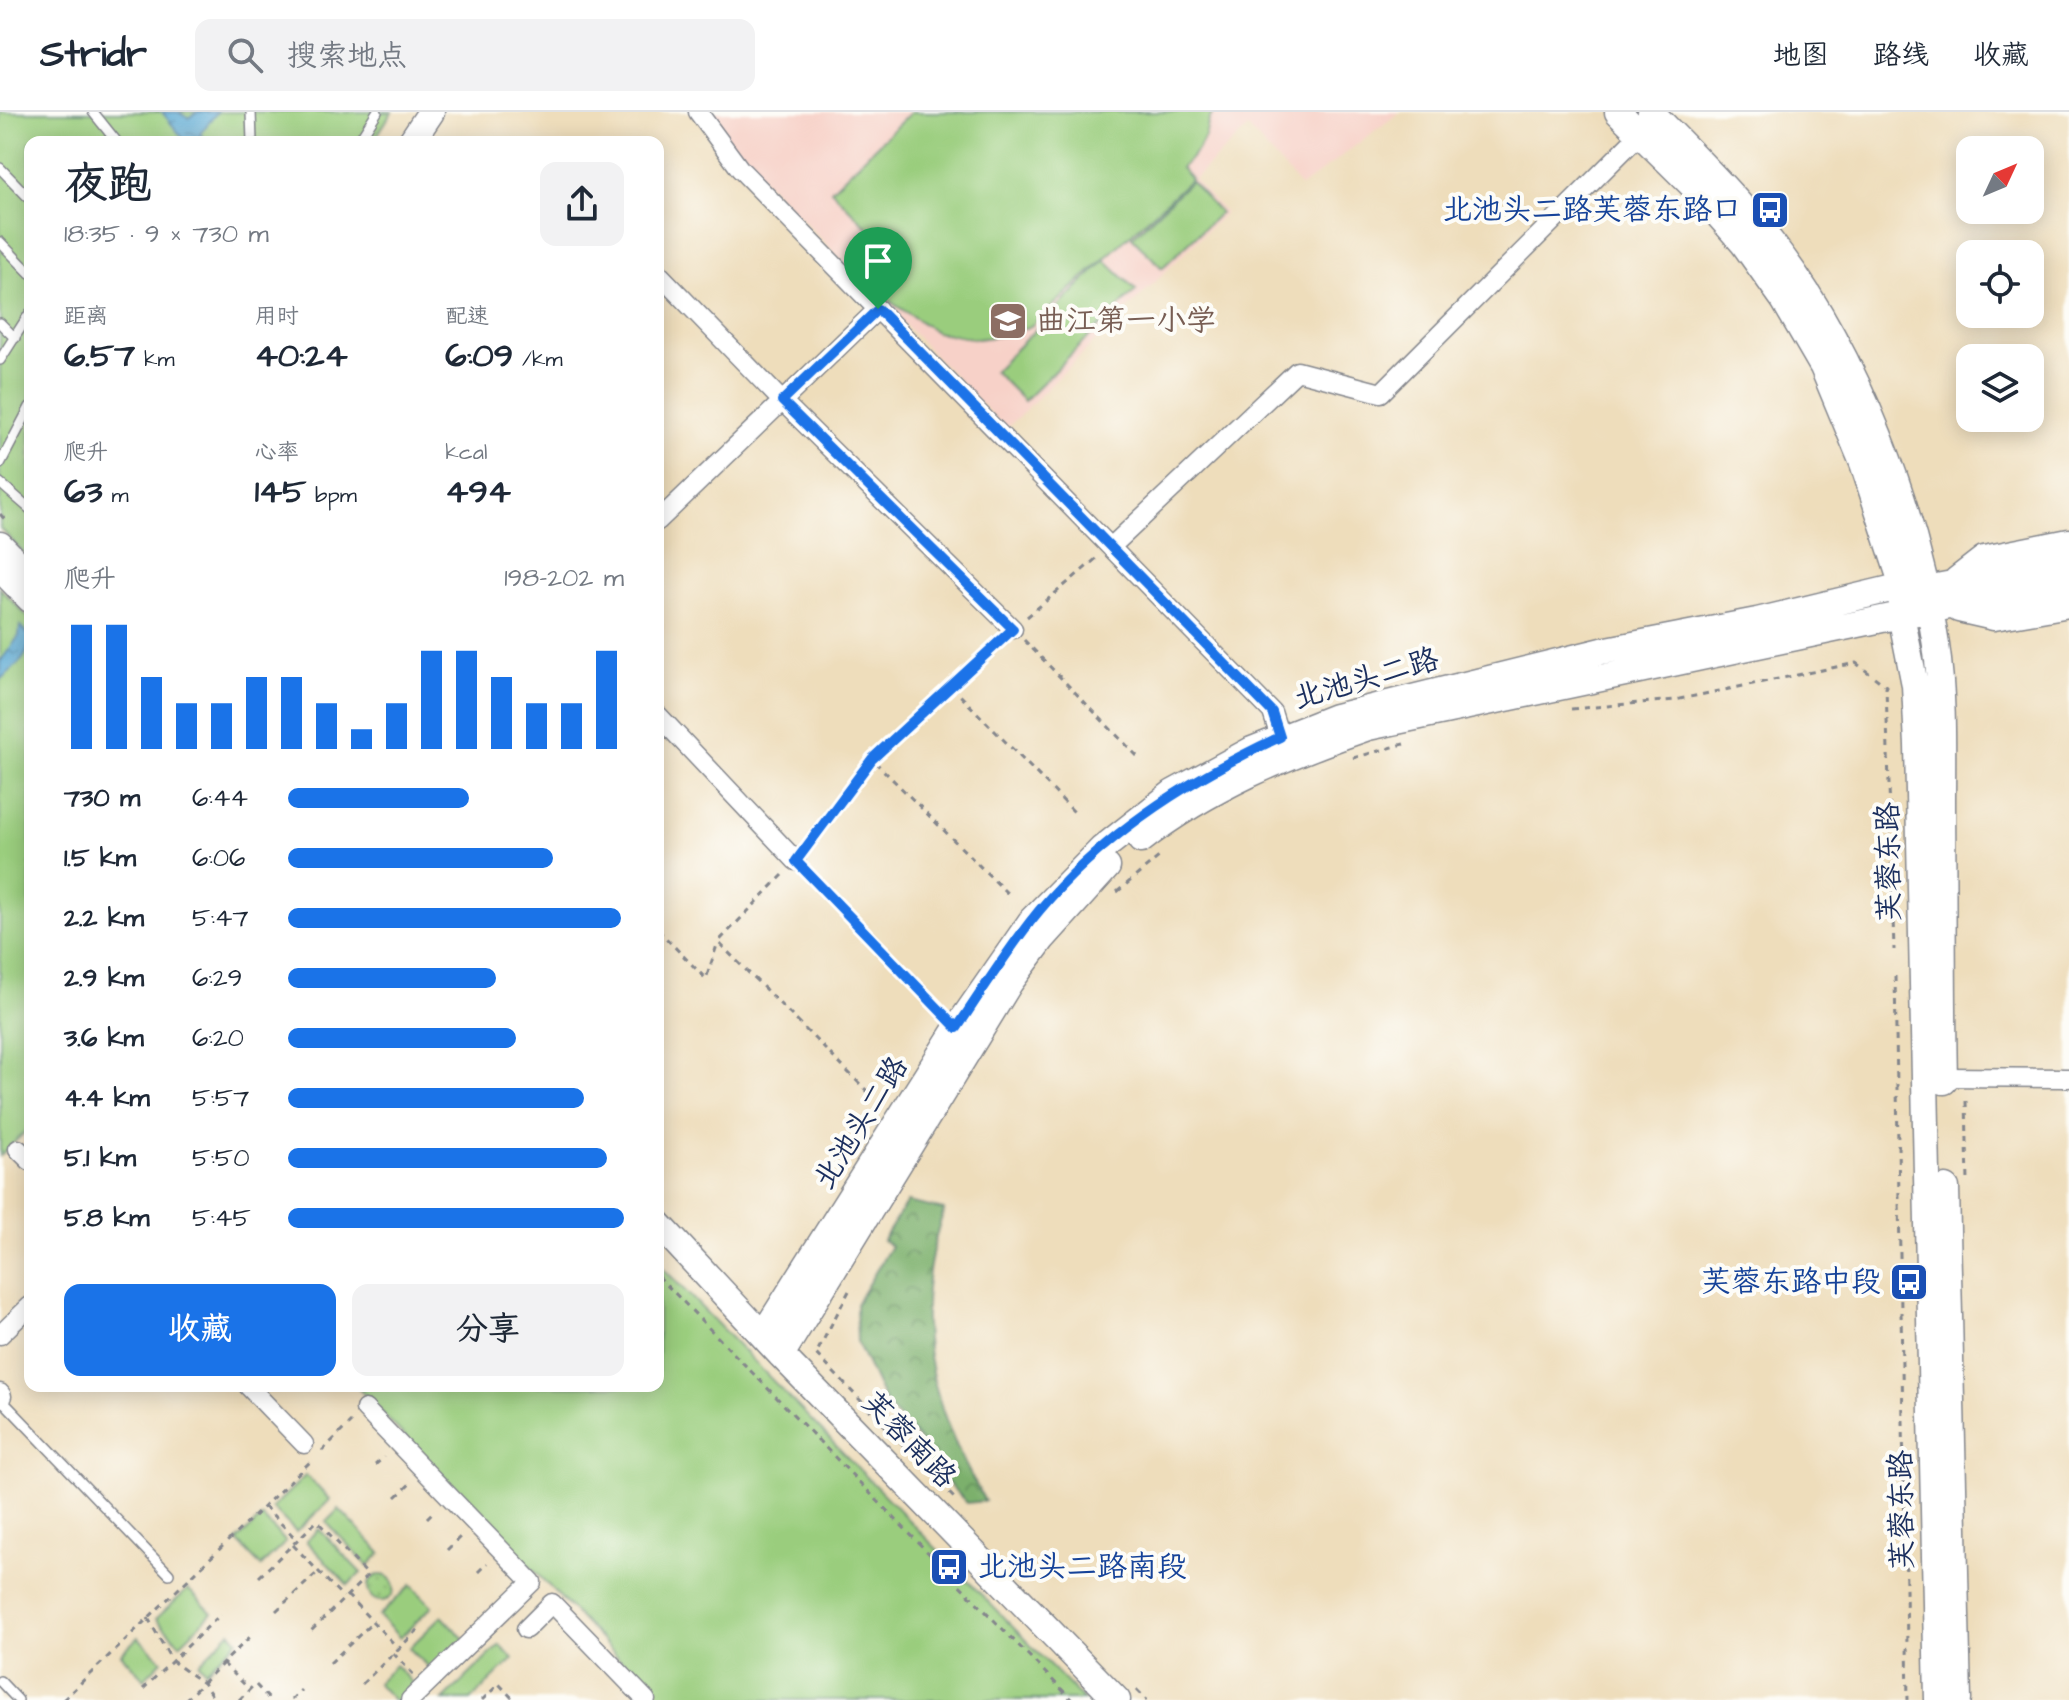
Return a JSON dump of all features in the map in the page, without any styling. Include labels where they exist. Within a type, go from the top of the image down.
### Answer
[{"type":"main road","points":[[415,136],[431,112]]},
{"type":"main road","name":"芙蓉东路","points":[[1618,112],[1653,119],[1690,183],[1744,244],[1784,300],[1823,367],[1863,463],[1932,595],[1942,739],[1944,1077],[1958,1700]]},
{"type":"main road","points":[[1932,595],[1984,559],[2069,542]]},
{"type":"main road","points":[[0,545],[24,570]]},
{"type":"main road","name":"北池头二路","points":[[1932,595],[2069,562]]},
{"type":"main road","points":[[0,568],[24,593]]},
{"type":"main road","name":"北池头二路","points":[[763,1335],[957,1028],[1032,920],[1102,849],[1173,793],[1280,737],[1335,717],[1602,651],[1757,621],[1932,595],[2069,584]]},
{"type":"main road","points":[[1932,595],[1994,617],[2069,604]]},
{"type":"main road","name":"芙蓉东路","points":[[1932,595],[1901,615],[1915,685],[1918,745],[1938,1700]]},
{"type":"main road","name":"北池头二路","points":[[781,1355],[1018,971],[1042,939],[1112,862],[1168,820],[1203,797],[1254,772],[1308,748],[1368,727],[1901,615]]},
{"type":"main road","name":"芙蓉南路","points":[[664,1229],[781,1355],[1117,1700]]},
{"type":"main road","name":"芙蓉南路","points":[[664,1255],[1094,1700]]},
{"type":"street","points":[[698,112],[740,169],[1272,712],[1280,737]]},
{"type":"street","points":[[1112,546],[1297,371],[1381,393],[1653,119]]},
{"type":"street","points":[[664,279],[782,401],[1013,629]]},
{"type":"street","points":[[664,515],[878,309]]},
{"type":"street","points":[[664,721],[796,861]]},
{"type":"street","points":[[1944,1077],[2069,1078]]},
{"type":"street","points":[[0,1335],[24,1312]]},
{"type":"street","points":[[254,1392],[304,1444]]},
{"type":"street","points":[[365,1409],[532,1582],[410,1700]]},
{"type":"street","points":[[526,1629],[552,1603],[646,1700]]},
{"type":"lane","points":[[93,112],[112,136]]},
{"type":"lane","points":[[251,112],[252,136]]},
{"type":"lane","points":[[362,136],[377,112]]},
{"type":"lane","points":[[0,168],[24,193]]},
{"type":"lane","points":[[0,242],[24,267]]},
{"type":"lane","points":[[0,323],[15,338]]},
{"type":"lane","points":[[0,360],[24,323]]},
{"type":"lane","points":[[0,464],[24,418]]},
{"type":"lane","points":[[0,483],[24,504]]},
{"type":"lane","points":[[0,1396],[169,1574]]},
{"type":"lane","points":[[0,1681],[18,1700]]},
{"type":"path","points":[[664,936],[706,979],[718,942],[796,861],[872,759],[932,707],[1013,629],[1112,546]]},
{"type":"path","points":[[1013,629],[1139,758]]},
{"type":"path","points":[[1559,710],[1675,700],[1856,663],[1886,686],[1894,950]]},
{"type":"path","points":[[951,686],[1075,813]]},
{"type":"path","points":[[1340,762],[1413,742]]},
{"type":"path","points":[[872,759],[1009,895]]},
{"type":"path","points":[[1112,896],[1159,857]]},
{"type":"path","points":[[796,861],[957,1028]]},
{"type":"path","points":[[718,942],[869,1093]]},
{"type":"path","points":[[1895,976],[1908,1700]]},
{"type":"path","points":[[664,1282],[1072,1700]]},
{"type":"path","points":[[852,1282],[816,1354],[915,1457]]},
{"type":"path","points":[[63,1700],[365,1409]]},
{"type":"path","points":[[264,1506],[297,1540]]},
{"type":"path","points":[[259,1577],[317,1521],[368,1575],[311,1631]]},
{"type":"path","points":[[293,1545],[399,1648]]},
{"type":"path","points":[[276,1611],[318,1572]]},
{"type":"path","points":[[143,1689],[221,1614]]},
{"type":"path","points":[[148,1618],[172,1661],[203,1683],[215,1700]]},
{"type":"path","points":[[330,1663],[373,1622]]},
{"type":"path","points":[[362,1684],[420,1628]]},
{"type":"path","points":[[185,1700],[250,1637]]},
{"type":"path","points":[[393,1653],[425,1686]]},
{"type":"path","points":[[223,1663],[249,1690]]},
{"type":"path","points":[[239,1700],[255,1684],[270,1700]]},
{"type":"path","points":[[482,1700],[499,1684],[514,1700]]},
{"type":"path","points":[[291,1700],[301,1690]]},
{"type":"shaded area","name":"曲江第一小学","points":[[698,112],[1400,112],[1301,187],[1248,128],[1194,179],[1225,213],[1006,429]]},
{"type":"green space","points":[[0,112],[392,112],[377,136],[24,136],[24,554],[0,528]]},
{"type":"green space","points":[[911,112],[1214,112],[1201,145],[1181,168],[1191,179],[1031,326],[1007,335],[977,339],[936,332],[888,300],[874,274],[869,229],[831,190]]},
{"type":"green space","points":[[1191,181],[1220,213],[1162,268],[1132,237]]},
{"type":"green space","points":[[1105,260],[1136,290],[1024,401],[994,371]]},
{"type":"green space","points":[[0,588],[24,613],[24,1133],[0,1156]]},
{"type":"green space","points":[[907,1202],[944,1210],[927,1288],[926,1324],[930,1360],[950,1430],[985,1501],[967,1503],[917,1451],[923,1444],[886,1404],[857,1342],[856,1304],[891,1246],[883,1240]]},
{"type":"green space","points":[[664,1269],[1084,1700],[659,1700],[362,1392],[664,1392]]},
{"type":"green space","points":[[306,1475],[330,1500],[296,1532],[272,1508]]},
{"type":"green space","points":[[339,1509],[381,1553],[368,1566],[326,1522]]},
{"type":"green space","points":[[262,1517],[286,1542],[261,1566],[237,1541]]},
{"type":"green space","points":[[319,1529],[361,1573],[348,1585],[306,1541]]},
{"type":"green space","points":[[381,1575],[390,1579],[394,1588],[390,1597],[381,1601],[372,1597],[368,1588],[372,1579]]},
{"type":"green space","points":[[411,1585],[432,1606],[400,1638],[379,1616]]},
{"type":"green space","points":[[188,1589],[212,1613],[180,1644],[156,1619]]},
{"type":"green space","points":[[442,1616],[466,1641],[433,1672],[409,1648]]},
{"type":"green space","points":[[230,1632],[238,1640],[206,1671],[199,1663]]},
{"type":"green space","points":[[138,1637],[162,1661],[144,1679],[121,1654]]},
{"type":"green space","points":[[500,1645],[513,1659],[471,1700],[443,1700]]},
{"type":"green space","points":[[395,1665],[416,1687],[403,1700],[393,1700],[377,1683]]},
{"type":"water","points":[[162,112],[178,112],[188,118],[198,112],[217,112],[200,134],[202,136],[181,136]]},
{"type":"water","points":[[20,626],[24,630],[24,656],[0,680],[0,662],[19,636]]},
{"type":"place","name":"北池头二路芙蓉东路口","points":[[1770,210]]},
{"type":"place","name":"曲江第一小学","points":[[1008,321]]},
{"type":"place","name":"芙蓉东路中段","points":[[1909,1282]]},
{"type":"place","name":"北池头二路南段","points":[[949,1567]]},
{"type":"route","points":[[878,309],[1272,712],[1280,737],[1173,793],[1102,849],[1032,920],[957,1028],[796,861],[872,759],[932,707],[1013,629],[782,401],[878,309]]}]
